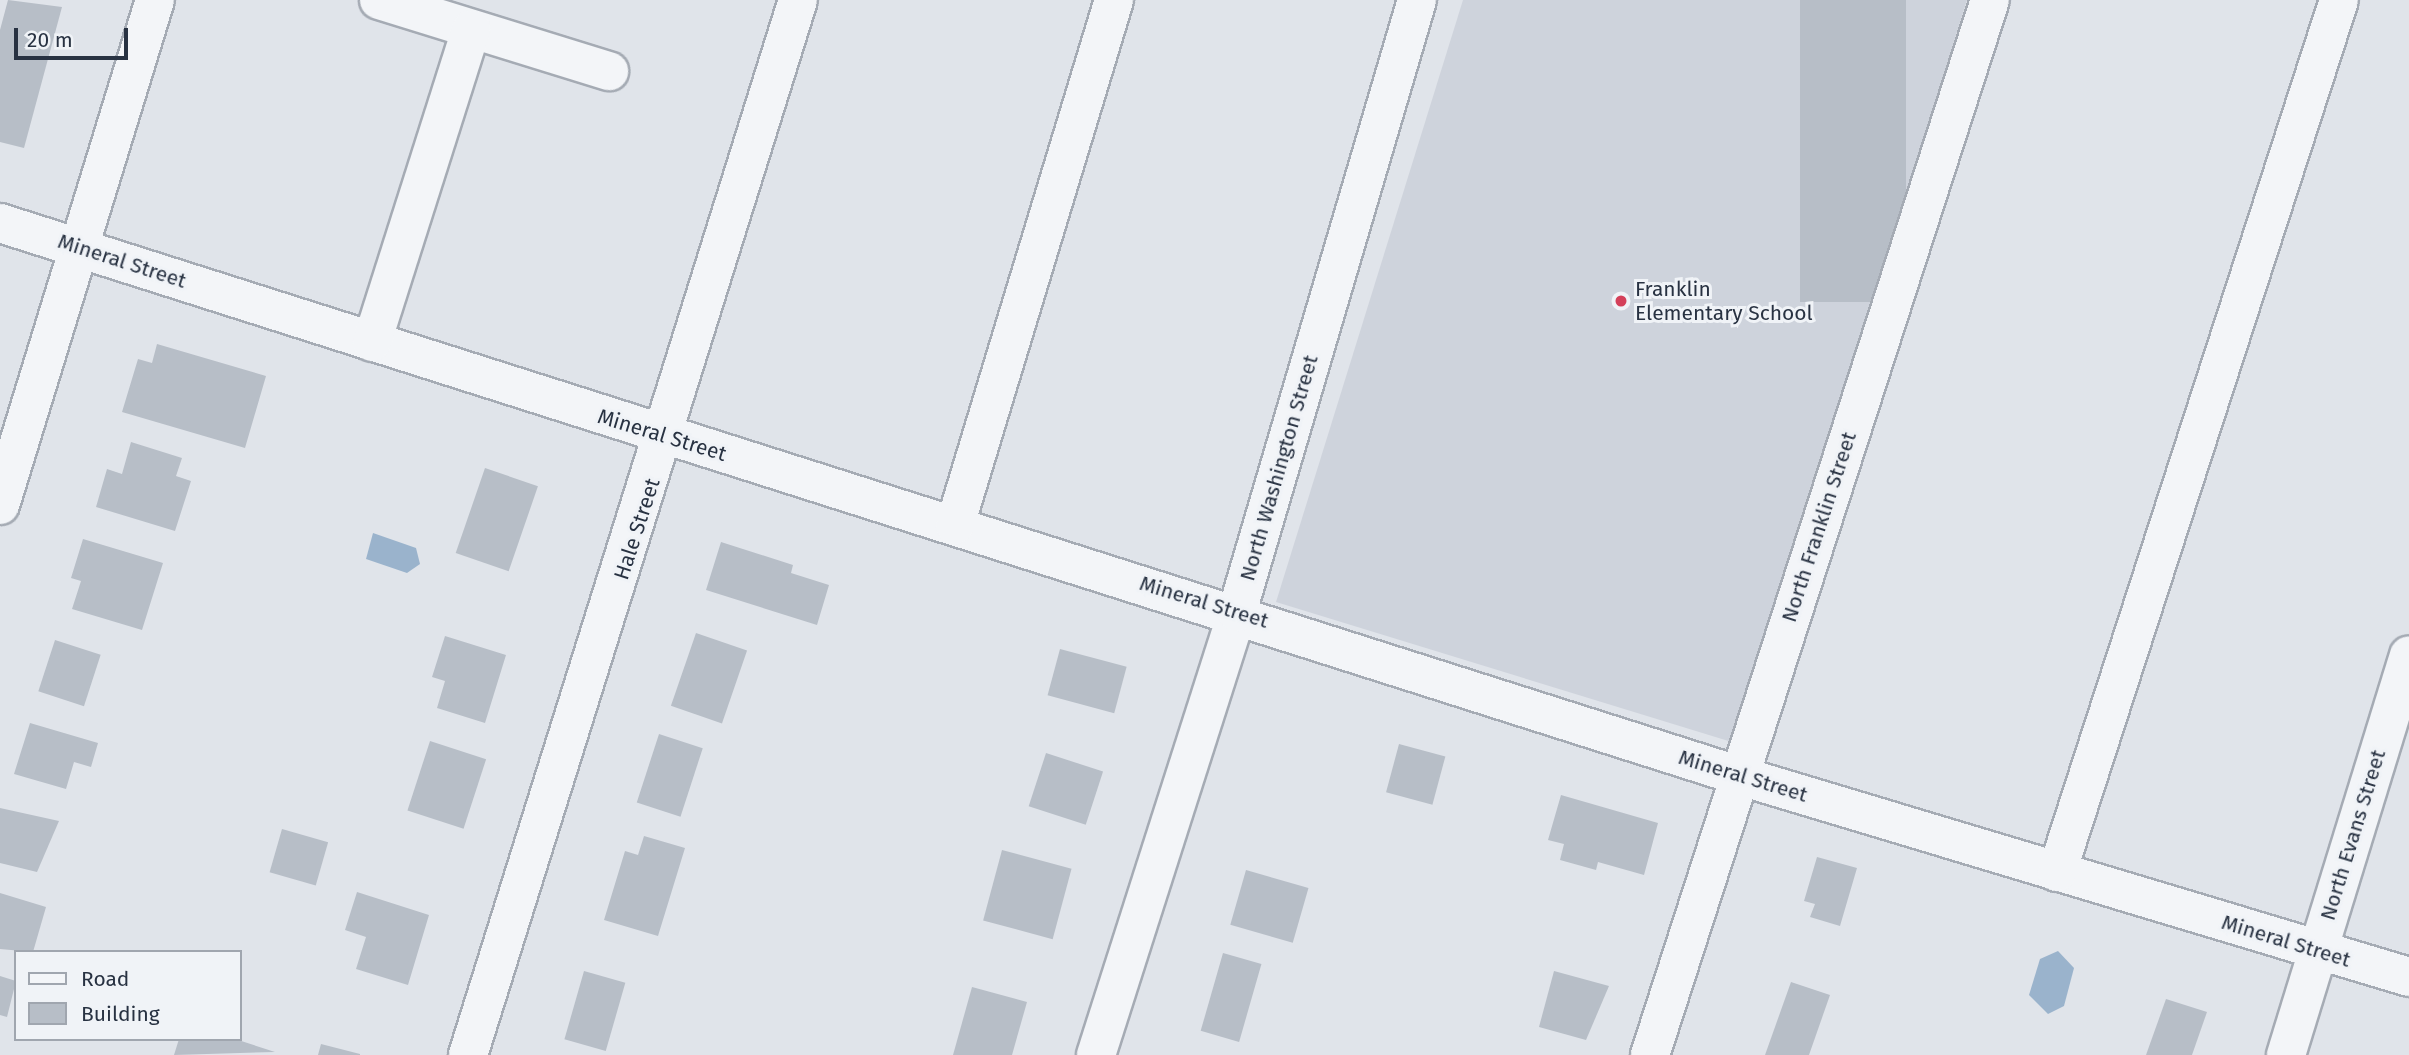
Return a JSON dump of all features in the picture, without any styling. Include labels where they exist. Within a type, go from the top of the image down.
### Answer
[{"type":"street","points":[[0,505],[75,246],[155,0]]},
{"type":"street","points":[[379,0],[609,71]]},
{"type":"street","name":"Hale Street","points":[[468,1055],[666,436],[798,0]]},
{"type":"street","points":[[955,525],[1114,0]]},
{"type":"street","name":"North Washington Street","points":[[1096,1055],[1237,612],[1417,0]]},
{"type":"street","name":"North Franklin Street","points":[[1650,1055],[1737,775],[1990,0]]},
{"type":"street","points":[[2057,872],[2339,0]]},
{"type":"street","points":[[372,342],[471,29]]},
{"type":"street","name":"Mineral Street","points":[[0,223],[666,436],[1237,612],[1737,775],[2409,977]]},
{"type":"street","name":"North Evans Street","points":[[2286,1055],[2409,656]]},
{"type":"shaded area","name":"Franklin Elementary School","points":[[1463,0],[1967,0],[1735,743],[1276,602]]},
{"type":"water","points":[[373,533],[416,548],[420,564],[407,573],[366,559]]},
{"type":"water","points":[[2058,951],[2074,968],[2064,1006],[2048,1014],[2029,995],[2040,959]]},
{"type":"building","points":[[8,0],[62,7],[24,148],[0,142],[0,30]]},
{"type":"building","points":[[1800,0],[1906,0],[1906,302],[1800,302]]},
{"type":"building","points":[[157,344],[266,376],[245,448],[122,412],[138,359],[152,363]]},
{"type":"building","points":[[131,442],[182,458],[176,476],[191,481],[175,531],[96,507],[107,469],[122,474]]},
{"type":"building","points":[[485,468],[538,486],[509,571],[456,553]]},
{"type":"building","points":[[83,539],[163,563],[142,630],[72,609],[81,581],[71,578]]},
{"type":"building","points":[[721,542],[793,565],[791,573],[829,585],[817,625],[706,590]]},
{"type":"building","points":[[696,633],[747,651],[722,723],[671,706]]},
{"type":"building","points":[[445,636],[506,655],[485,723],[437,708],[445,681],[432,677]]},
{"type":"building","points":[[55,640],[101,655],[84,706],[38,691]]},
{"type":"building","points":[[1060,649],[1127,667],[1114,713],[1048,695]]},
{"type":"building","points":[[30,723],[98,743],[91,767],[74,762],[66,789],[14,774]]},
{"type":"building","points":[[659,734],[703,748],[680,817],[637,802]]},
{"type":"building","points":[[430,741],[486,759],[464,829],[407,810]]},
{"type":"building","points":[[1399,744],[1445,756],[1432,805],[1386,792]]},
{"type":"building","points":[[1046,753],[1103,772],[1086,825],[1029,806]]},
{"type":"building","points":[[1561,795],[1658,823],[1644,875],[1598,862],[1596,870],[1560,860],[1564,844],[1548,840]]},
{"type":"building","points":[[0,808],[59,821],[37,872],[0,863]]},
{"type":"building","points":[[282,829],[328,842],[316,885],[270,872]]},
{"type":"building","points":[[644,836],[685,848],[658,936],[604,920],[625,851],[638,855]]},
{"type":"building","points":[[1002,850],[1072,869],[1053,939],[983,921]]},
{"type":"building","points":[[1817,857],[1857,868],[1840,926],[1810,917],[1815,904],[1804,901]]},
{"type":"building","points":[[1246,870],[1308,888],[1293,943],[1230,925]]},
{"type":"building","points":[[357,892],[429,915],[408,985],[356,969],[366,937],[345,930]]},
{"type":"building","points":[[0,893],[46,907],[34,950],[0,949]]},
{"type":"building","points":[[1223,953],[1261,964],[1239,1042],[1201,1031]]},
{"type":"building","points":[[584,971],[625,983],[606,1051],[564,1039]]},
{"type":"building","points":[[1554,971],[1609,986],[1586,1040],[1539,1027]]},
{"type":"building","points":[[0,976],[14,980],[14,989],[7,1017],[0,1015]]},
{"type":"building","points":[[1791,982],[1830,995],[1809,1055],[1765,1055]]},
{"type":"building","points":[[972,987],[1027,1002],[1012,1055],[953,1055]]},
{"type":"building","points":[[2166,999],[2207,1012],[2192,1055],[2146,1055]]},
{"type":"building","points":[[178,1041],[241,1041],[275,1052],[174,1055]]},
{"type":"building","points":[[321,1044],[360,1054],[360,1055],[318,1055]]},
{"type":"place","name":"Franklin Elementary School","points":[[1621,301]]}]
